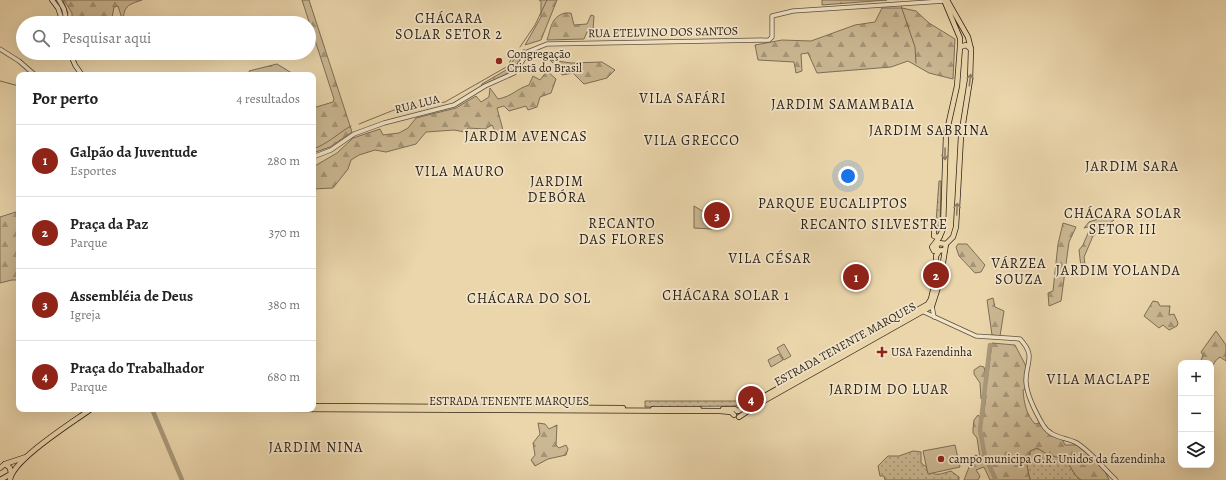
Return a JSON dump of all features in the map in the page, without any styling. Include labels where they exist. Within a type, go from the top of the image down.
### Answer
[{"type":"main road","points":[[52,0],[58,8],[61,16]]},
{"type":"main road","points":[[59,0],[64,9],[66,16]]},
{"type":"main road","points":[[945,0],[960,38],[957,86],[946,135],[943,229],[937,243],[932,248],[934,251],[945,250]]},
{"type":"main road","name":"ESTRADA TENENTE MARQUES","points":[[316,406],[534,406],[735,409],[736,417],[739,417],[760,403],[924,312],[932,306],[940,281],[946,244],[953,237],[956,227],[961,136],[970,80],[971,49],[968,38],[945,0]]},
{"type":"main road","points":[[958,33],[962,29]]},
{"type":"main road","points":[[960,38],[965,40],[968,38]]},
{"type":"main road","points":[[960,47],[966,45],[971,49]]},
{"type":"main road","points":[[73,60],[80,72]]},
{"type":"main road","points":[[934,226],[935,236],[940,236]]},
{"type":"main road","points":[[937,243],[943,242],[946,244]]},
{"type":"main road","name":"ESTRADA TENENTE MARQUES","points":[[316,409],[736,412],[928,304],[934,288],[936,256],[938,251]]},
{"type":"main road","points":[[760,403],[766,398],[766,394]]},
{"type":"main road","points":[[0,480],[11,474],[27,456],[87,412]]},
{"type":"main road","points":[[0,468],[5,464],[27,456]]},
{"type":"main road","points":[[5,464],[10,468],[10,480]]},
{"type":"street","name":"RUA ETELVINO DOS SANTOS","points":[[526,55],[547,44],[769,40],[772,37],[772,16],[805,10],[945,0]]},
{"type":"street","points":[[0,49],[16,59]]},
{"type":"street","name":"RUA LUA","points":[[316,156],[331,150],[354,134],[384,122],[454,105],[485,86],[514,73],[526,55]]},
{"type":"street","points":[[17,60],[32,72]]},
{"type":"street","points":[[932,306],[934,317]]},
{"type":"street","points":[[924,312],[976,336],[1020,340],[1027,348],[1029,355],[1026,378],[1028,391],[1045,428],[1054,435],[1080,446],[1116,480]]},
{"type":"green space","points":[[64,0],[142,0],[127,7],[124,16],[121,16],[118,6],[114,7],[112,16],[72,16],[72,13]]},
{"type":"green space","points":[[302,0],[309,0],[314,16],[307,16]]},
{"type":"green space","points":[[539,0],[557,0],[541,40],[525,45],[541,17],[541,1]]},
{"type":"green space","points":[[822,0],[887,0],[822,5]]},
{"type":"green space","points":[[882,8],[902,8],[916,11],[929,23],[955,39],[953,79],[929,73],[908,61],[891,67],[817,73],[808,53],[801,54],[802,71],[796,73],[794,62],[758,60],[755,45],[782,40],[811,41],[855,25],[875,22]]},
{"type":"green space","points":[[565,13],[571,13],[574,25],[587,24],[591,15],[594,16],[593,30],[587,32],[584,39],[547,40],[554,20]]},
{"type":"green space","points":[[316,21],[352,132],[330,147],[316,152],[316,107],[333,102],[334,99],[316,43]]},
{"type":"green space","points":[[518,54],[520,60],[511,73],[481,87],[482,84],[506,70]]},
{"type":"green space","points":[[550,60],[571,63],[602,62],[615,70],[607,78],[584,84],[573,73],[562,75],[559,69]]},
{"type":"green space","points":[[277,64],[290,72],[249,72]]},
{"type":"green space","points":[[547,71],[556,79],[551,93],[540,97],[537,107],[528,110],[526,106],[509,111],[504,106],[497,108],[503,130],[497,135],[492,125],[485,129],[468,128],[465,132],[454,130],[426,132],[416,144],[386,152],[375,150],[359,155],[351,160],[348,169],[333,188],[316,189],[316,165],[337,153],[353,138],[380,129],[383,135],[399,133],[408,128],[416,118],[456,108],[476,96],[481,102],[489,97],[490,88],[498,99],[529,85],[533,76],[540,80]]},
{"type":"green space","points":[[939,181],[941,181],[940,229],[939,235],[935,236]]},
{"type":"green space","points":[[694,206],[712,217],[712,229],[694,228]]},
{"type":"green space","points":[[16,212],[16,280],[0,283],[0,217]]},
{"type":"green space","points":[[1107,216],[1114,220],[1093,236],[1084,257],[1085,264],[1081,267],[1079,250],[1083,245],[1091,226],[1084,228],[1089,222]]},
{"type":"green space","points":[[1063,223],[1076,227],[1069,242],[1061,301],[1049,306],[1048,293],[1053,291],[1058,244]]},
{"type":"green space","points":[[958,244],[967,244],[985,265],[981,272],[975,273],[959,256],[956,247]]},
{"type":"green space","points":[[993,298],[995,307],[1004,311],[1000,336],[992,335],[987,300]]},
{"type":"green space","points":[[1153,301],[1158,302],[1160,306],[1170,306],[1169,315],[1174,314],[1178,323],[1177,326],[1169,330],[1163,325],[1159,328],[1144,316]]},
{"type":"green space","points":[[1216,331],[1226,345],[1226,361],[1220,357],[1214,364],[1214,360],[1201,360],[1203,355],[1201,352]]},
{"type":"green space","points":[[992,343],[1015,345],[1027,368],[1026,389],[1023,390],[1024,399],[1026,408],[1035,424],[1043,422],[1052,434],[1062,439],[1065,445],[1077,445],[1100,460],[1109,480],[1081,480],[1076,476],[1066,460],[1047,454],[1037,448],[1030,451],[1027,466],[1030,480],[990,480],[984,467],[976,470],[980,476],[978,480],[964,480],[973,457],[976,455],[980,458],[977,438],[973,433],[973,429],[974,420],[978,415],[980,418],[983,417],[986,397],[981,399],[980,383],[974,374],[974,370],[980,366],[984,367],[987,382]]},
{"type":"green space","points":[[784,344],[791,356],[784,360],[777,348]]},
{"type":"green space","points":[[779,354],[783,360],[771,367],[768,360]]},
{"type":"green space","points":[[758,392],[751,400],[735,406],[645,407],[645,401],[744,401],[752,398]]},
{"type":"green space","points":[[538,423],[545,424],[549,429],[557,425],[556,445],[559,448],[566,445],[568,449],[566,455],[548,459],[535,466],[531,460],[535,455],[533,443],[540,434]]},
{"type":"green space","name":"campo municipa G.R. Unidos da fazendinha","points":[[955,445],[960,467],[928,474],[923,451]]},
{"type":"green space","points":[[1033,448],[1066,460],[1076,476],[1081,480],[1030,480],[1028,459]]},
{"type":"green space","points":[[913,451],[921,452],[921,463],[933,473],[939,474],[951,471],[959,477],[959,480],[885,480],[884,476],[880,476],[878,466],[888,456],[899,456]]},
{"type":"waterway","points":[[63,0],[68,13]]},
{"type":"waterway","points":[[520,47],[535,25],[547,0]]},
{"type":"waterway","points":[[901,6],[915,47],[916,63]]},
{"type":"waterway","points":[[359,124],[394,110],[445,102],[508,66],[515,51]]},
{"type":"waterway","points":[[0,81],[16,85]]},
{"type":"waterway","points":[[316,148],[351,126]]},
{"type":"waterway","points":[[990,345],[980,430],[985,457],[996,480]]},
{"type":"waterway","points":[[153,412],[182,480]]},
{"type":"place","name":"Congregação Cristã do Brasil","points":[[499,61]]},
{"type":"place","name":"Assembléia de Deus","points":[[717,215]]},
{"type":"place","name":"Praça da Paz","points":[[936,275]]},
{"type":"place","name":"Galpão da Juventude","points":[[856,277]]},
{"type":"place","name":"USA Fazendinha","points":[[882,352]]},
{"type":"place","name":"Praça do Trabalhador","points":[[751,399]]},
{"type":"place","name":"campo municipa G.R. Unidos da fazendinha","points":[[941,459]]},
{"type":"district","name":"CHÁCARA SOLAR SETOR 2","points":[[449,26]]},
{"type":"district","name":"VILA SAFÁRI","points":[[683,98]]},
{"type":"district","name":"JARDIM SAMAMBAIA","points":[[843,104]]},
{"type":"district","name":"JARDIM SABRINA","points":[[929,130]]},
{"type":"district","name":"JARDIM AVENCAS","points":[[526,136]]},
{"type":"district","name":"VILA GRECCO","points":[[692,140]]},
{"type":"district","name":"JARDIM SARA","points":[[1132,166]]},
{"type":"district","name":"VILA MAURO","points":[[460,171]]},
{"type":"district","name":"JARDIM DEBÓRA","points":[[557,190]]},
{"type":"district","name":"PARQUE EUCALIPTOS","points":[[833,203]]},
{"type":"district","name":"CHÁCARA SOLAR SETOR III","points":[[1123,222]]},
{"type":"district","name":"RECANTO SILVESTRE","points":[[874,224]]},
{"type":"district","name":"RECANTO DAS FLORES","points":[[622,232]]},
{"type":"district","name":"VILA CÉSAR","points":[[770,258]]},
{"type":"district","name":"JARDIM YOLANDA","points":[[1118,270]]},
{"type":"district","name":"VÁRZEA SOUZA","points":[[1019,272]]},
{"type":"district","name":"CHÁCARA SOLAR 1","points":[[726,295]]},
{"type":"district","name":"CHÁCARA DO SOL","points":[[529,298]]},
{"type":"district","name":"VILA MACLAPE","points":[[1099,379]]},
{"type":"district","name":"JARDIM DO LUAR","points":[[889,389]]},
{"type":"district","name":"JARDIM NINA","points":[[316,447]]}]
